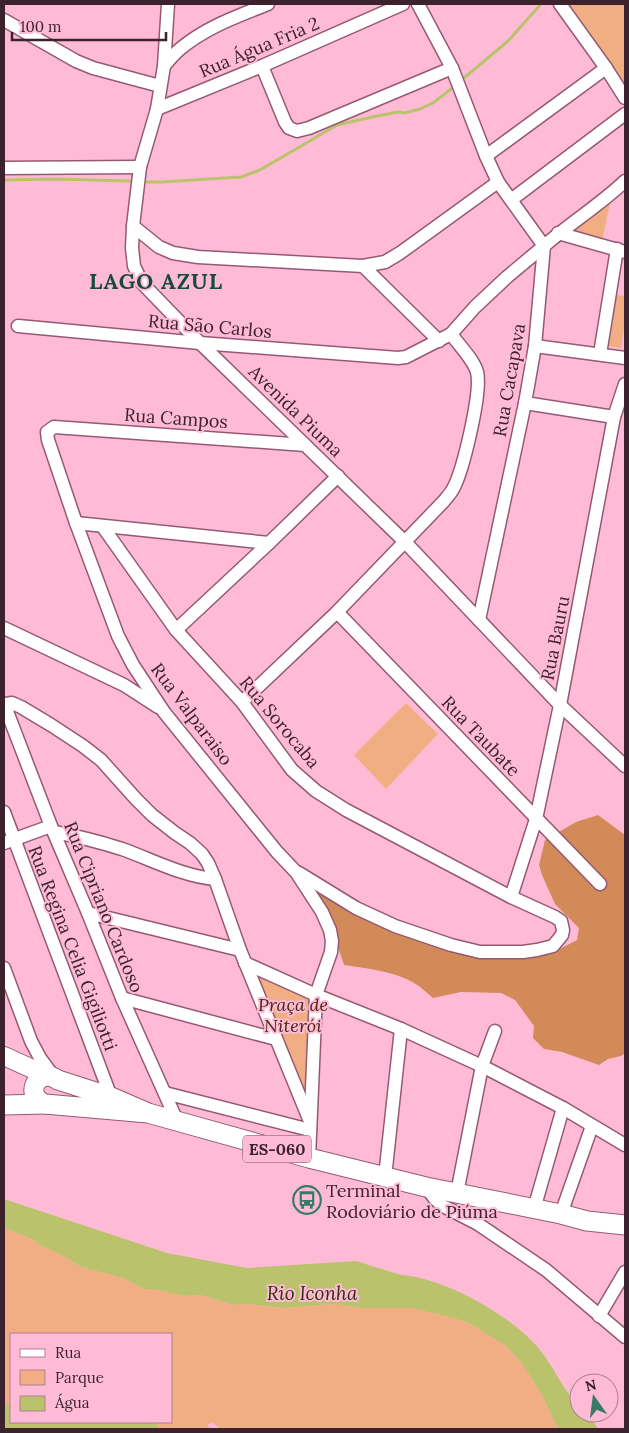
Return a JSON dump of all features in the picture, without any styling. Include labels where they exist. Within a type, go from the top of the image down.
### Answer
[{"type":"main road","points":[[10,1059],[46,1081],[62,1087],[58,1100],[48,1104],[38,1101],[35,1097],[46,1081]]},
{"type":"main road","name":"ES-060","points":[[46,1081],[111,1097],[148,1113],[385,1177],[587,1221],[625,1224]]},
{"type":"main road","points":[[4,1098],[46,1081]]},
{"type":"main road","name":"ES-060","points":[[4,1105],[48,1104],[148,1113]]},
{"type":"street","name":"Avenida Piuma","points":[[168,4],[164,66],[157,109],[140,167],[133,226],[132,248],[134,266],[142,283],[200,343],[405,542],[560,705],[625,766]]},
{"type":"street","points":[[164,66],[180,49],[199,35],[224,22],[268,4]]},
{"type":"street","name":"Rua Água Fria 2","points":[[157,109],[262,66],[403,4]]},
{"type":"street","points":[[418,4],[452,68],[498,182],[544,246]]},
{"type":"street","points":[[560,4],[625,98]]},
{"type":"street","points":[[4,20],[76,61],[93,68],[160,86]]},
{"type":"street","points":[[262,66],[285,122],[289,128],[296,131],[309,128],[452,68]]},
{"type":"street","points":[[486,156],[606,68]]},
{"type":"street","points":[[512,200],[625,114]]},
{"type":"street","points":[[4,168],[140,167]]},
{"type":"street","points":[[363,266],[439,341],[450,334],[507,277],[558,233],[606,198],[625,181]]},
{"type":"street","points":[[133,226],[159,247],[174,253],[198,257],[363,266],[385,262],[400,253],[498,182]]},
{"type":"street","points":[[558,233],[621,251],[600,354]]},
{"type":"street","name":"Rua Cacapava","points":[[479,620],[525,403],[535,346],[544,246]]},
{"type":"street","name":"Rua São Carlos","points":[[18,326],[200,343],[398,358],[406,357],[439,341]]},
{"type":"street","points":[[242,702],[337,612],[453,490],[459,475],[470,432],[478,395],[478,378],[477,370],[450,334]]},
{"type":"street","points":[[535,346],[625,358]]},
{"type":"street","name":"Rua Bauru","points":[[511,897],[536,818],[560,705],[614,417],[625,384]]},
{"type":"street","points":[[525,403],[614,417]]},
{"type":"street","name":"Rua Campos","points":[[47,432],[54,428],[305,445]]},
{"type":"street","name":"Rua Valparaiso","points":[[47,432],[76,523],[118,636],[133,665],[164,712],[277,852],[296,872],[322,912],[330,930],[331,952],[316,995],[309,1158]]},
{"type":"street","points":[[176,630],[338,476]]},
{"type":"street","points":[[76,523],[269,543]]},
{"type":"street","name":"Rua Sorocaba","points":[[103,527],[176,630],[242,702],[292,770],[316,791],[346,810],[561,922],[562,935],[553,946],[523,952],[480,952],[451,946],[395,926],[356,908],[296,872]]},
{"type":"street","name":"Rua Taubate","points":[[337,612],[600,884]]},
{"type":"street","points":[[4,628],[124,685],[164,712]]},
{"type":"street","name":"Rua Cipriano Cardoso","points":[[177,1121],[122,998],[52,829],[8,714],[6,704],[12,703],[51,725],[83,746],[100,760],[152,814],[202,854],[208,863],[214,879]]},
{"type":"street","name":"Rua Regina Celia Gigiliotti","points":[[4,812],[9,841],[111,1097]]},
{"type":"street","points":[[9,841],[52,829],[122,849],[173,870],[202,878],[214,879],[310,1127]]},
{"type":"street","points":[[88,913],[240,950]]},
{"type":"street","points":[[245,963],[316,995],[401,1029],[482,1066],[563,1108],[625,1145]]},
{"type":"street","points":[[4,968],[40,1058],[46,1081]]},
{"type":"street","points":[[122,998],[276,1039]]},
{"type":"street","points":[[385,1177],[401,1029]]},
{"type":"street","points":[[457,1193],[482,1066],[495,1031]]},
{"type":"street","points":[[165,1093],[310,1127]]},
{"type":"street","points":[[534,1209],[563,1108]]},
{"type":"street","points":[[561,1214],[592,1126]]},
{"type":"street","points":[[426,1187],[442,1206],[478,1224],[546,1270],[625,1337]]},
{"type":"street","points":[[600,1316],[625,1272]]},
{"type":"green space","points":[[560,4],[625,4],[625,93]]},
{"type":"green space","points":[[610,203],[601,246],[564,239]]},
{"type":"green space","points":[[609,294],[625,296],[625,321],[621,348],[601,345]]},
{"type":"green space","points":[[406,703],[438,734],[386,789],[354,755]]},
{"type":"green space","name":"Praça de Niterói","points":[[247,965],[319,998],[314,1129]]},
{"type":"green space","points":[[4,1228],[32,1239],[41,1246],[60,1254],[81,1267],[123,1278],[144,1289],[159,1290],[183,1296],[201,1295],[233,1305],[246,1304],[283,1308],[334,1304],[359,1308],[412,1308],[465,1321],[505,1345],[521,1362],[542,1395],[558,1429],[220,1429],[213,1423],[208,1424],[209,1429],[157,1429],[158,1423],[172,1423],[172,1333],[10,1333],[10,1404],[4,1405]]},
{"type":"shaded area","points":[[598,815],[625,835],[625,1053],[608,1059],[599,1065],[562,1052],[544,1049],[533,1038],[534,1026],[515,1000],[501,993],[461,992],[433,998],[417,985],[399,976],[344,965],[330,923],[311,892],[335,896],[459,946],[524,959],[550,954],[577,940],[579,928],[555,904],[542,875],[539,865],[545,840],[576,822]]},
{"type":"water","name":"Rio Iconha","points":[[4,1199],[167,1253],[247,1268],[356,1261],[401,1275],[434,1282],[453,1289],[489,1308],[520,1330],[537,1346],[569,1394],[569,1423],[594,1423],[598,1429],[558,1429],[542,1395],[521,1362],[505,1345],[465,1321],[412,1308],[359,1308],[334,1304],[283,1308],[246,1304],[233,1305],[201,1295],[183,1296],[144,1289],[123,1278],[81,1267],[60,1254],[41,1246],[32,1239],[4,1228]]},
{"type":"water","points":[[10,1404],[10,1423],[158,1423],[157,1429],[4,1429],[4,1405]]},
{"type":"waterway","points":[[464,78],[508,41],[541,4]]},
{"type":"waterway","points":[[147,182],[241,177],[260,170],[337,125],[420,109],[433,103],[451,89]]},
{"type":"waterway","points":[[4,180],[130,181]]},
{"type":"place","name":"Terminal Rodoviário de Piúma","points":[[307,1200]]},
{"type":"district","name":"LAGO AZUL","points":[[156,281]]}]
